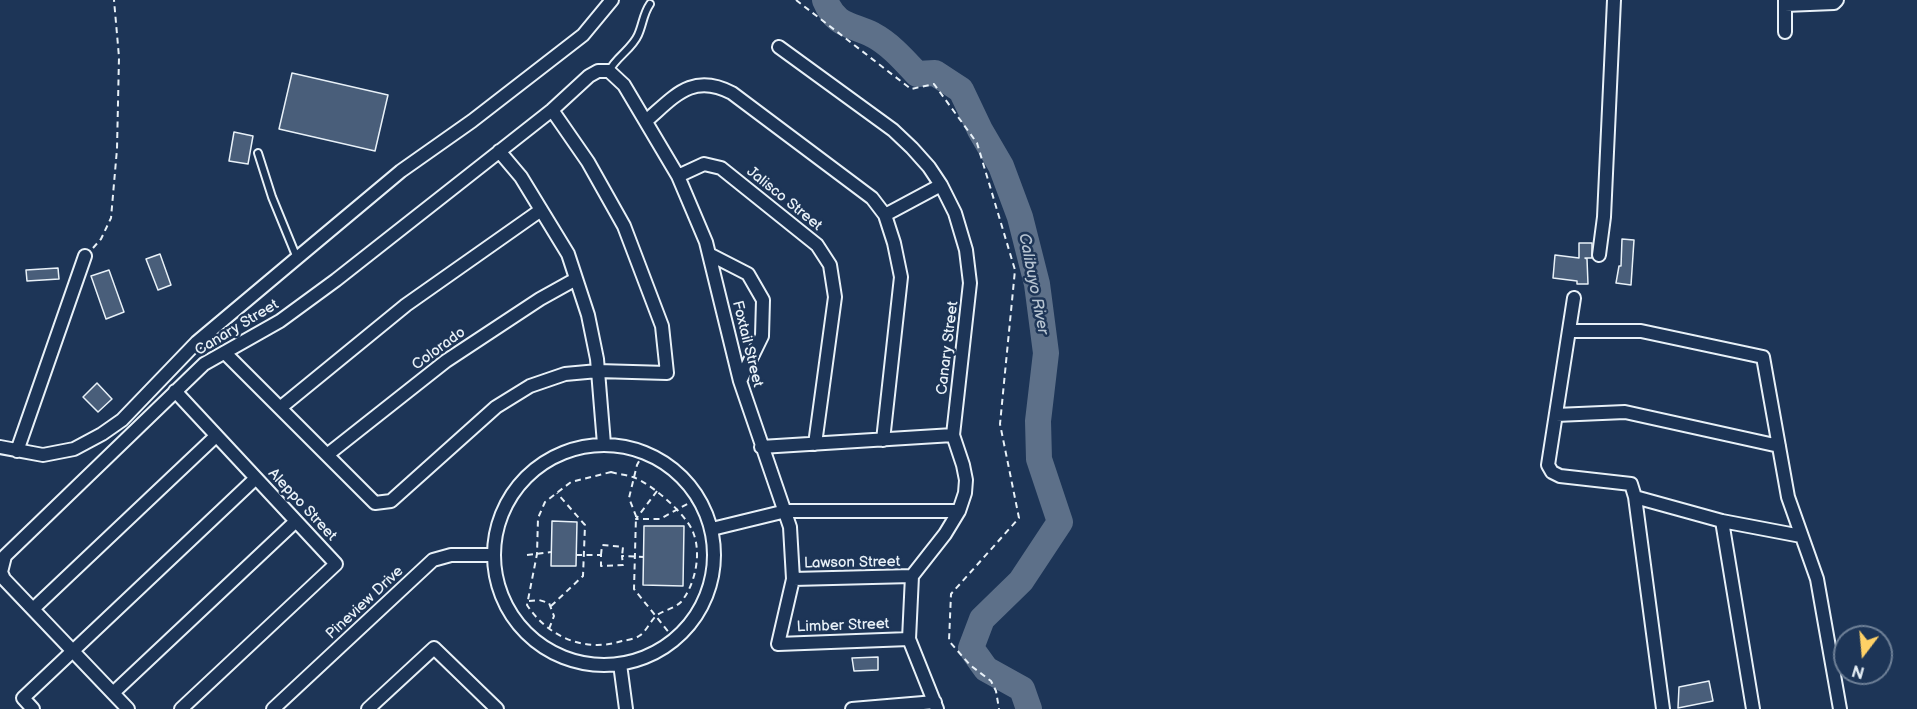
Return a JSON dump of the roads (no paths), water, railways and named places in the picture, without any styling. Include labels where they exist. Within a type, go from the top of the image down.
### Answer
[{"type":"street","points":[[0,447],[43,455],[74,449],[122,420],[197,342],[401,171],[472,121],[583,35],[612,0]]},
{"type":"street","points":[[1599,255],[1604,217],[1614,0]]},
{"type":"street","points":[[1785,32],[1785,2],[1834,3],[1837,0]]},
{"type":"street","name":"Canary Street","points":[[779,47],[893,130],[929,167],[941,185],[961,231],[970,283],[953,435],[959,449],[966,480],[965,493],[959,511],[945,534],[912,576]]},
{"type":"street","name":"Canary Street","points":[[128,709],[4,579],[1,572],[4,556],[204,364],[280,321],[336,280],[552,110],[589,76],[598,71],[609,71]]},
{"type":"street","name":"Foxtail Street","points":[[609,71],[624,86],[678,176],[706,242],[740,381],[761,447],[786,511],[792,544],[793,579],[778,644]]},
{"type":"street","points":[[646,122],[679,93],[690,87],[703,84],[718,86],[732,93],[872,198],[885,215],[901,277],[883,440]]},
{"type":"street","points":[[225,353],[375,503],[391,501],[496,407],[530,386],[565,374],[598,371],[667,373],[662,326],[624,226],[588,162],[552,110]]},
{"type":"street","points":[[500,151],[521,177],[568,254],[588,315],[598,371],[604,444]]},
{"type":"street","name":"Jalisco Street","points":[[678,176],[704,164],[721,168],[817,245],[830,266],[835,297],[815,444]]},
{"type":"street","points":[[885,215],[941,185]]},
{"type":"street","points":[[280,408],[406,305],[542,210]]},
{"type":"street","points":[[709,254],[748,274],[763,300],[762,336],[740,381]]},
{"type":"street","points":[[17,451],[85,256]]},
{"type":"street","name":"Colorado","points":[[327,455],[446,361],[540,299],[576,279]]},
{"type":"street","points":[[1574,298],[1548,465],[1552,472],[1560,476],[1631,484],[1635,497],[1663,709]]},
{"type":"street","points":[[1569,331],[1641,331],[1763,357],[1788,497],[1817,579],[1840,709]]},
{"type":"street","name":"Aleppo Street","points":[[175,391],[336,564],[181,709]]},
{"type":"street","points":[[1556,415],[1625,412],[1779,446]]},
{"type":"street","points":[[761,447],[953,435]]},
{"type":"street","points":[[33,609],[216,436]]},
{"type":"street","points":[[604,444],[624,446],[644,452],[665,463],[684,478],[698,498],[711,529],[714,559],[709,590],[696,617],[675,640],[658,651],[620,664],[582,662],[563,657],[538,644],[517,624],[502,600],[495,578],[493,555],[494,535],[500,515],[512,492],[530,472],[552,457],[577,448],[604,444]]},
{"type":"street","points":[[33,709],[23,699],[72,650],[256,478]]},
{"type":"street","points":[[1635,497],[1722,521],[1801,536]]},
{"type":"street","points":[[711,529],[786,511],[959,511]]},
{"type":"street","points":[[113,693],[296,521]]},
{"type":"street","points":[[1722,521],[1753,709]]},
{"type":"street","name":"Pineview Drive","points":[[273,709],[433,560],[451,555],[493,555]]},
{"type":"street","points":[[852,709],[936,706],[909,639],[912,576]]},
{"type":"street","name":"Lawson Street","points":[[793,579],[912,576]]},
{"type":"street","name":"Limber Street","points":[[778,644],[909,639]]},
{"type":"street","points":[[368,709],[434,648],[497,709]]},
{"type":"street","points":[[620,664],[626,709]]},
{"type":"lane","points":[[609,71],[615,60],[639,34],[645,12],[650,4]]},
{"type":"lane","points":[[258,153],[272,198],[297,258]]},
{"type":"waterway","name":"Calibuyo River","points":[[825,0],[829,9],[839,20],[885,43],[917,74],[935,73],[961,90],[980,130],[1001,166],[1020,217],[1037,284],[1046,353],[1038,421],[1039,459],[1060,522],[1021,581],[982,619],[971,648],[986,669],[1022,689],[1029,709]]}]
